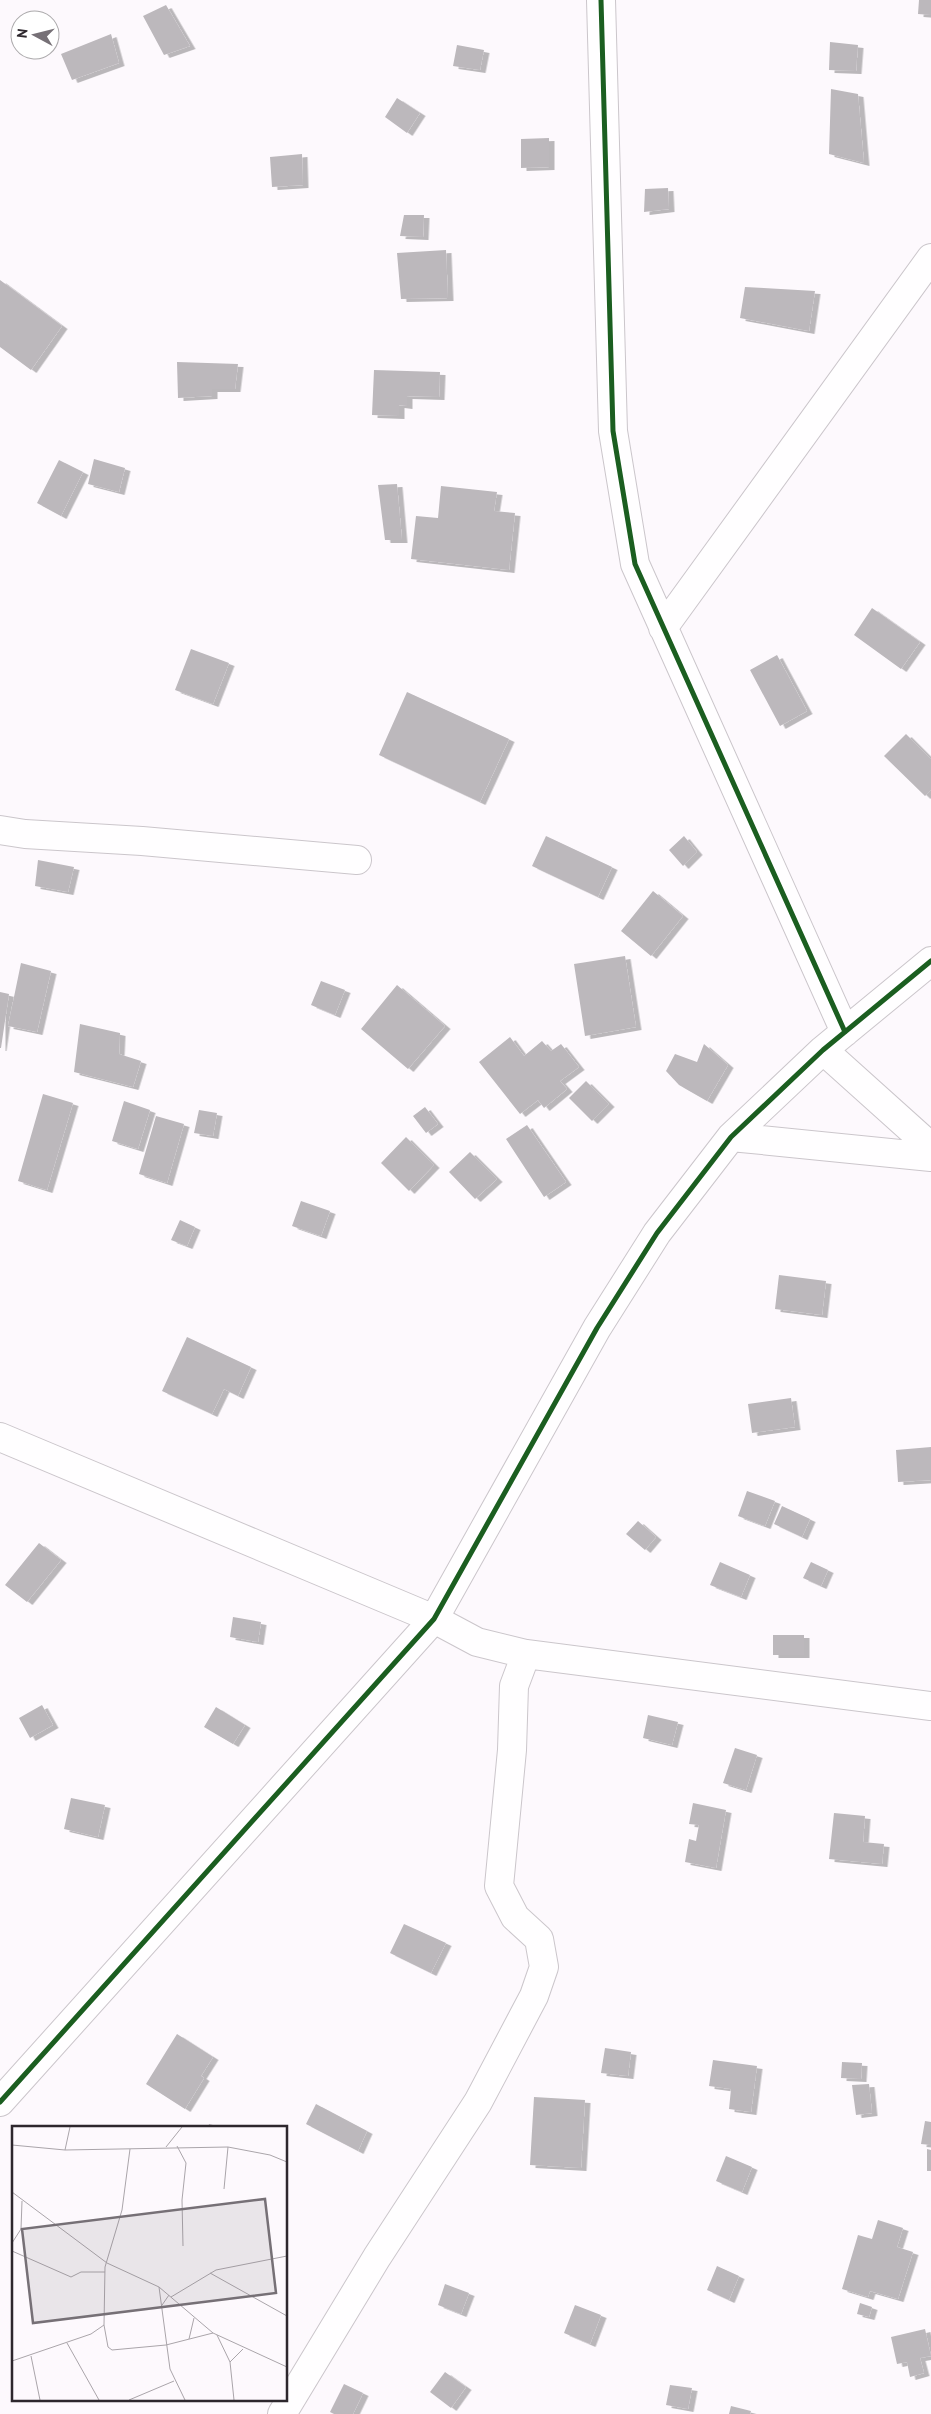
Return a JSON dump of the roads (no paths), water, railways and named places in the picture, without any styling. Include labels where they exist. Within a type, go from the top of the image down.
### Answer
[{"type":"street","points":[[602,0],[613,432],[635,564],[845,1032]]},
{"type":"street","points":[[663,628],[931,258]]},
{"type":"street","points":[[0,830],[25,834],[142,841],[357,860]]},
{"type":"street","points":[[0,2102],[434,1620],[597,1328],[657,1233],[732,1137],[823,1050],[931,961]]},
{"type":"street","points":[[823,1050],[931,1147]]},
{"type":"street","points":[[732,1137],[931,1157]]},
{"type":"street","points":[[0,1437],[434,1620],[477,1642],[526,1654],[931,1706]]},
{"type":"street","points":[[282,2414],[377,2257],[478,2102],[534,1996],[544,1967],[539,1940],[515,1917],[499,1886],[512,1750],[514,1686],[526,1654]]}]
